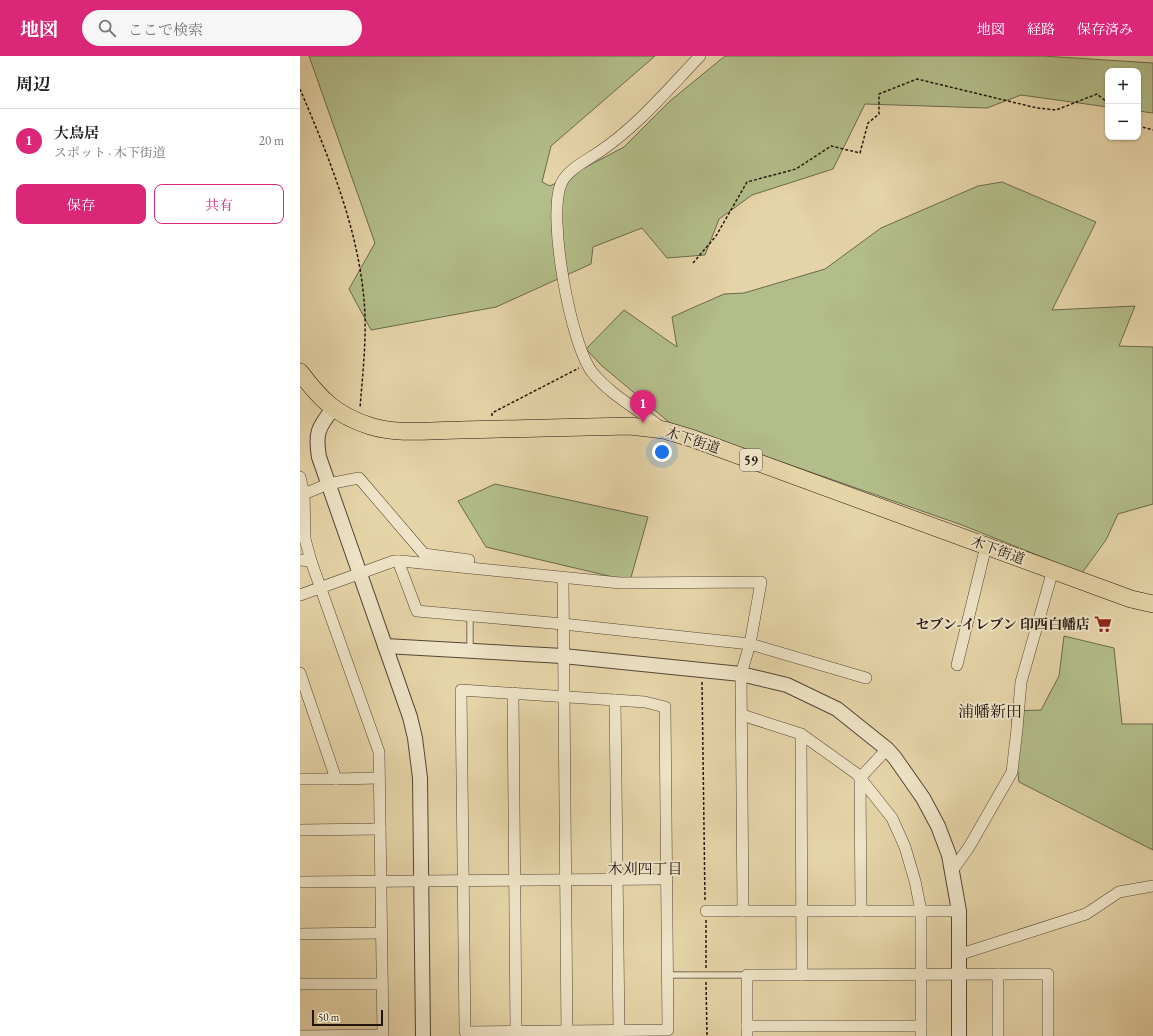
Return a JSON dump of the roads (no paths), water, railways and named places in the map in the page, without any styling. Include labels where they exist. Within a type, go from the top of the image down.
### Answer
[{"type":"main road","name":"木下街道","points":[[300,372],[318,396],[333,408],[354,420],[372,427],[388,430],[630,426],[664,430],[691,438],[1131,599],[1153,604]]},
{"type":"street","points":[[664,430],[612,392],[592,372],[577,340],[558,255],[555,217],[561,184],[577,166],[601,151],[631,127],[700,56]]},
{"type":"street","points":[[333,408],[320,424],[316,440],[318,458],[386,646],[410,718],[415,738],[420,778],[423,1036]]},
{"type":"street","points":[[300,477],[304,494],[305,561],[320,587],[379,752],[383,1035],[300,1036]]},
{"type":"street","points":[[304,494],[328,484],[359,478],[424,554],[578,572],[605,577],[608,582]]},
{"type":"street","points":[[957,665],[986,546]]},
{"type":"street","points":[[398,561],[417,611],[563,624],[750,644],[866,678]]},
{"type":"street","points":[[300,595],[359,573],[398,561],[608,582],[761,582],[750,644],[741,674],[743,911]]},
{"type":"street","points":[[952,871],[969,847],[1012,772],[1021,682],[1053,570]]},
{"type":"street","points":[[563,578],[567,1034]]},
{"type":"street","points":[[386,646],[563,656],[741,674],[787,685],[837,709],[887,749],[923,798],[938,826],[949,855],[959,911],[959,1036]]},
{"type":"street","points":[[300,674],[336,779]]},
{"type":"street","points":[[461,690],[563,696],[645,702],[665,707],[668,1030],[567,1034],[465,1032],[461,690]]},
{"type":"street","points":[[513,693],[516,1032]]},
{"type":"street","points":[[615,700],[618,1031]]},
{"type":"street","points":[[742,715],[801,734],[860,778],[895,824],[907,854],[921,911],[921,974],[921,1031],[747,1031],[747,975],[921,974],[1048,974],[1048,1036]]},
{"type":"street","points":[[801,734],[802,975]]},
{"type":"street","points":[[861,911],[860,778],[887,749]]},
{"type":"street","points":[[300,779],[380,778]]},
{"type":"street","points":[[300,830],[380,829]]},
{"type":"street","points":[[300,882],[381,882],[422,880],[463,882],[667,879]]},
{"type":"street","points":[[958,955],[1086,914],[1120,892],[1153,886]]},
{"type":"street","points":[[706,911],[959,911]]},
{"type":"street","points":[[300,934],[381,933]]},
{"type":"street","points":[[998,974],[998,1036]]},
{"type":"street","points":[[300,984],[382,984]]},
{"type":"lane","points":[[470,616],[470,650]]},
{"type":"lane","points":[[667,975],[747,975]]},
{"type":"place","name":"大鳥居","points":[[643,423]]},
{"type":"place","name":"セブン-イレブン 印西白幡店","points":[[1103,624]]},
{"type":"district","name":"浦幡新田","points":[[990,711]]},
{"type":"district","name":"木刈四丁目","points":[[645,868]]}]
